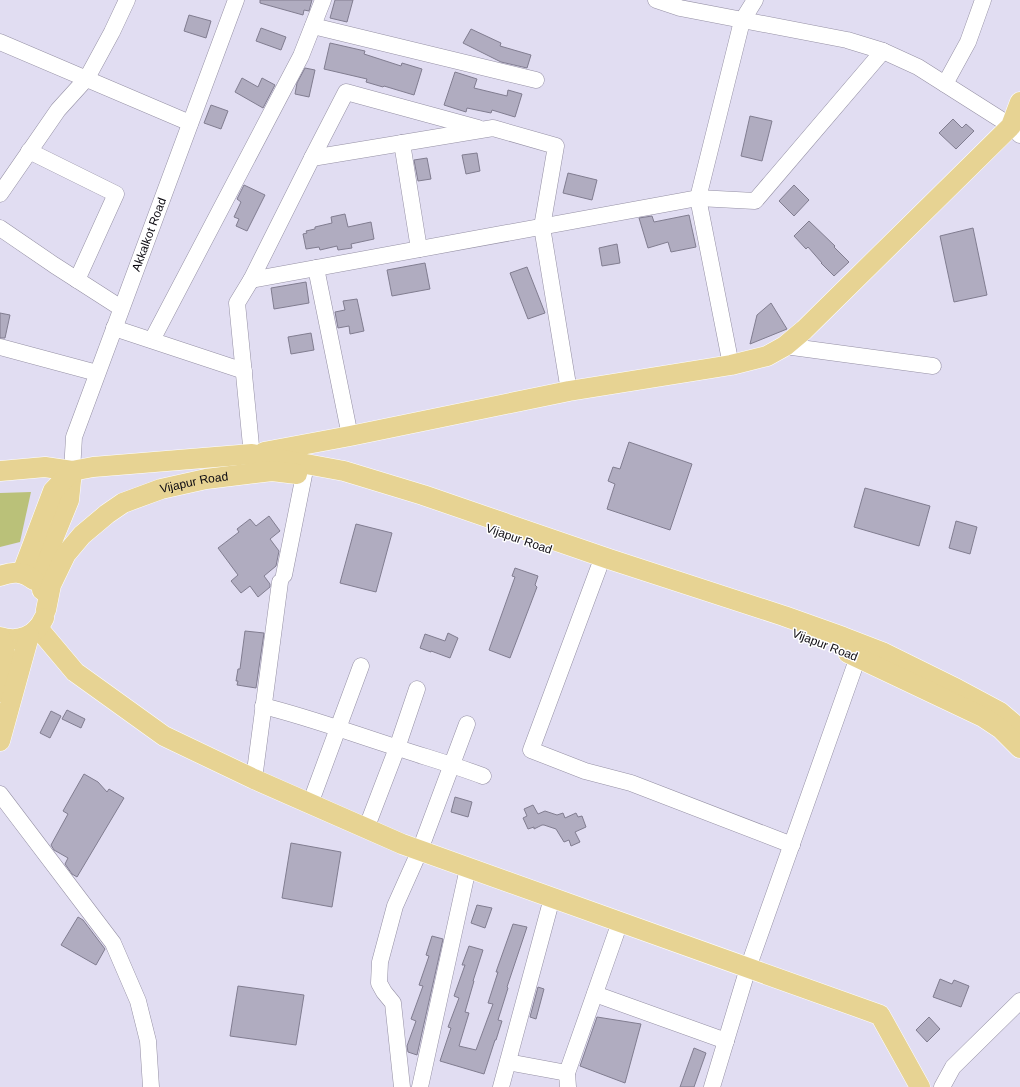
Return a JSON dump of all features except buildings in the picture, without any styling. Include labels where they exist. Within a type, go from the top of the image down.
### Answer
[{"type":"main road","points":[[253,464],[350,436],[569,391],[731,365],[767,356],[785,346],[804,330],[1015,131],[1020,102]]},
{"type":"main road","name":"Vijapur Road","points":[[0,471],[45,467],[72,471],[92,467],[253,464],[344,471],[423,495],[609,559],[784,616],[882,652],[1000,712],[1020,729]]},
{"type":"main road","name":"Vijapur Road","points":[[0,741],[34,632],[44,620],[51,585],[66,554],[82,535],[123,503],[161,489],[206,479],[253,464],[272,471],[304,475],[339,482],[422,506],[764,622],[858,657],[983,717],[1001,728],[1020,748]]},
{"type":"main road","points":[[34,582],[53,491],[72,471]]},
{"type":"main road","points":[[34,582],[44,566],[69,500],[72,471]]},
{"type":"main road","points":[[0,576],[12,572],[34,582],[46,600],[46,610]]},
{"type":"main road","points":[[0,638],[15,640],[34,632],[75,672],[164,736],[254,779],[366,829],[468,868],[880,1015],[920,1087]]},
{"type":"main road","points":[[0,638],[6,648],[6,660],[0,692]]},
{"type":"street","points":[[0,194],[58,110],[87,78],[112,32],[127,0]]},
{"type":"street","name":"Akkalkot Road","points":[[72,471],[74,437],[236,0]]},
{"type":"street","points":[[152,340],[302,56],[323,0]]},
{"type":"street","points":[[656,0],[680,8],[742,21],[847,40],[883,52],[918,67],[1015,131]]},
{"type":"street","points":[[731,365],[698,198],[742,21],[755,0]]},
{"type":"street","points":[[945,84],[968,42],[983,0]]},
{"type":"street","points":[[313,26],[536,80]]},
{"type":"street","points":[[0,42],[190,123]]},
{"type":"street","points":[[251,280],[698,198],[755,201],[883,52]]},
{"type":"street","points":[[253,464],[237,303],[251,280],[346,92],[483,129]]},
{"type":"street","points":[[312,158],[493,128],[556,146],[542,227],[569,391]]},
{"type":"street","points":[[402,143],[419,249]]},
{"type":"street","points":[[30,151],[116,194],[77,280]]},
{"type":"street","points":[[0,228],[121,308]]},
{"type":"street","points":[[316,268],[350,436]]},
{"type":"street","points":[[114,328],[244,371]]},
{"type":"street","points":[[785,346],[933,366]]},
{"type":"street","points":[[0,347],[97,373]]},
{"type":"street","points":[[254,779],[282,578],[304,475]]},
{"type":"street","points":[[599,567],[531,750],[584,771],[631,783],[792,845]]},
{"type":"street","points":[[712,1087],[748,968],[858,657]]},
{"type":"street","points":[[310,804],[361,666]]},
{"type":"street","points":[[366,829],[397,748],[417,689]]},
{"type":"street","points":[[263,706],[339,728],[397,748],[452,764],[483,776]]},
{"type":"street","points":[[402,1087],[393,1003],[384,992],[380,983],[380,962],[395,906],[420,850],[468,724]]},
{"type":"street","points":[[0,794],[113,942],[138,1001],[148,1041],[151,1087]]},
{"type":"street","points":[[420,1087],[468,868]]},
{"type":"street","points":[[501,1087],[552,898]]},
{"type":"street","points":[[508,1062],[568,1080],[595,994],[620,922]]},
{"type":"street","points":[[595,994],[726,1041]]},
{"type":"street","points":[[942,1087],[953,1067],[1020,1002]]},
{"type":"green space","points":[[31,492],[20,542],[0,547],[0,493]]}]
